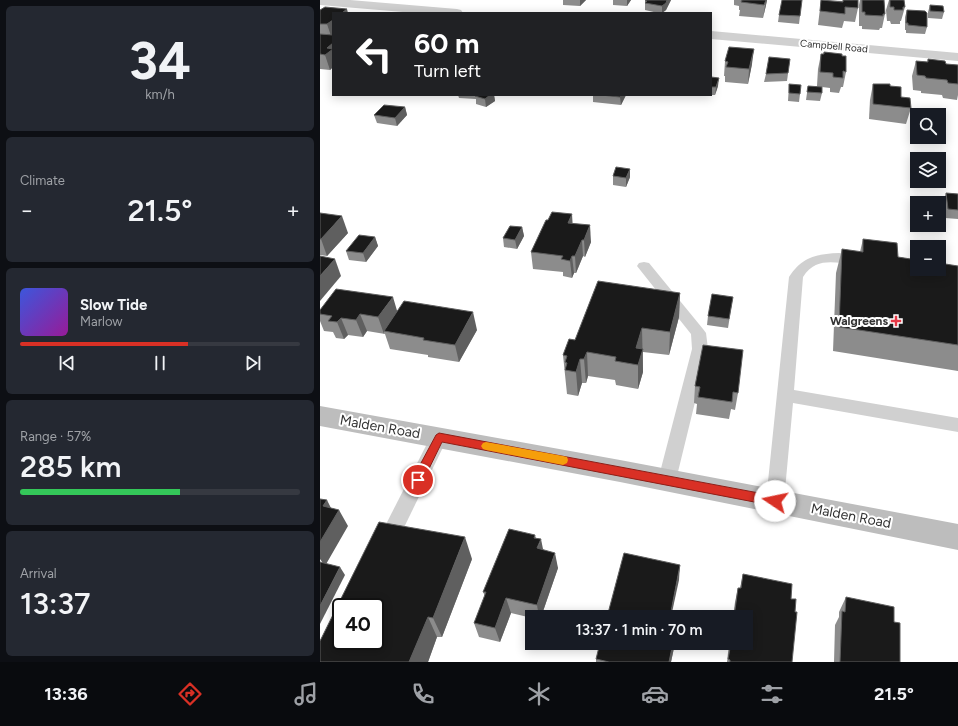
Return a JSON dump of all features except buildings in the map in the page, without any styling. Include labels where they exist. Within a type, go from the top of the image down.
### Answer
[{"type":"street","points":[[320,1],[446,12]]},
{"type":"street","name":"Campbell Road","points":[[712,34],[958,57]]},
{"type":"street","name":"Malden Road","points":[[320,416],[667,480],[958,537]]},
{"type":"lane","points":[[775,501],[796,277],[806,264],[822,259],[846,257],[870,261]]},
{"type":"lane","points":[[644,266],[698,333],[700,349],[667,480]]},
{"type":"lane","points":[[785,395],[958,425]]},
{"type":"lane","points":[[380,558],[439,438]]},
{"type":"slow traffic","points":[[486,446],[563,460]]},
{"type":"place","name":"Walgreens","points":[[896,321]]},
{"type":"route","points":[[418,480],[439,438],[775,501]]}]
